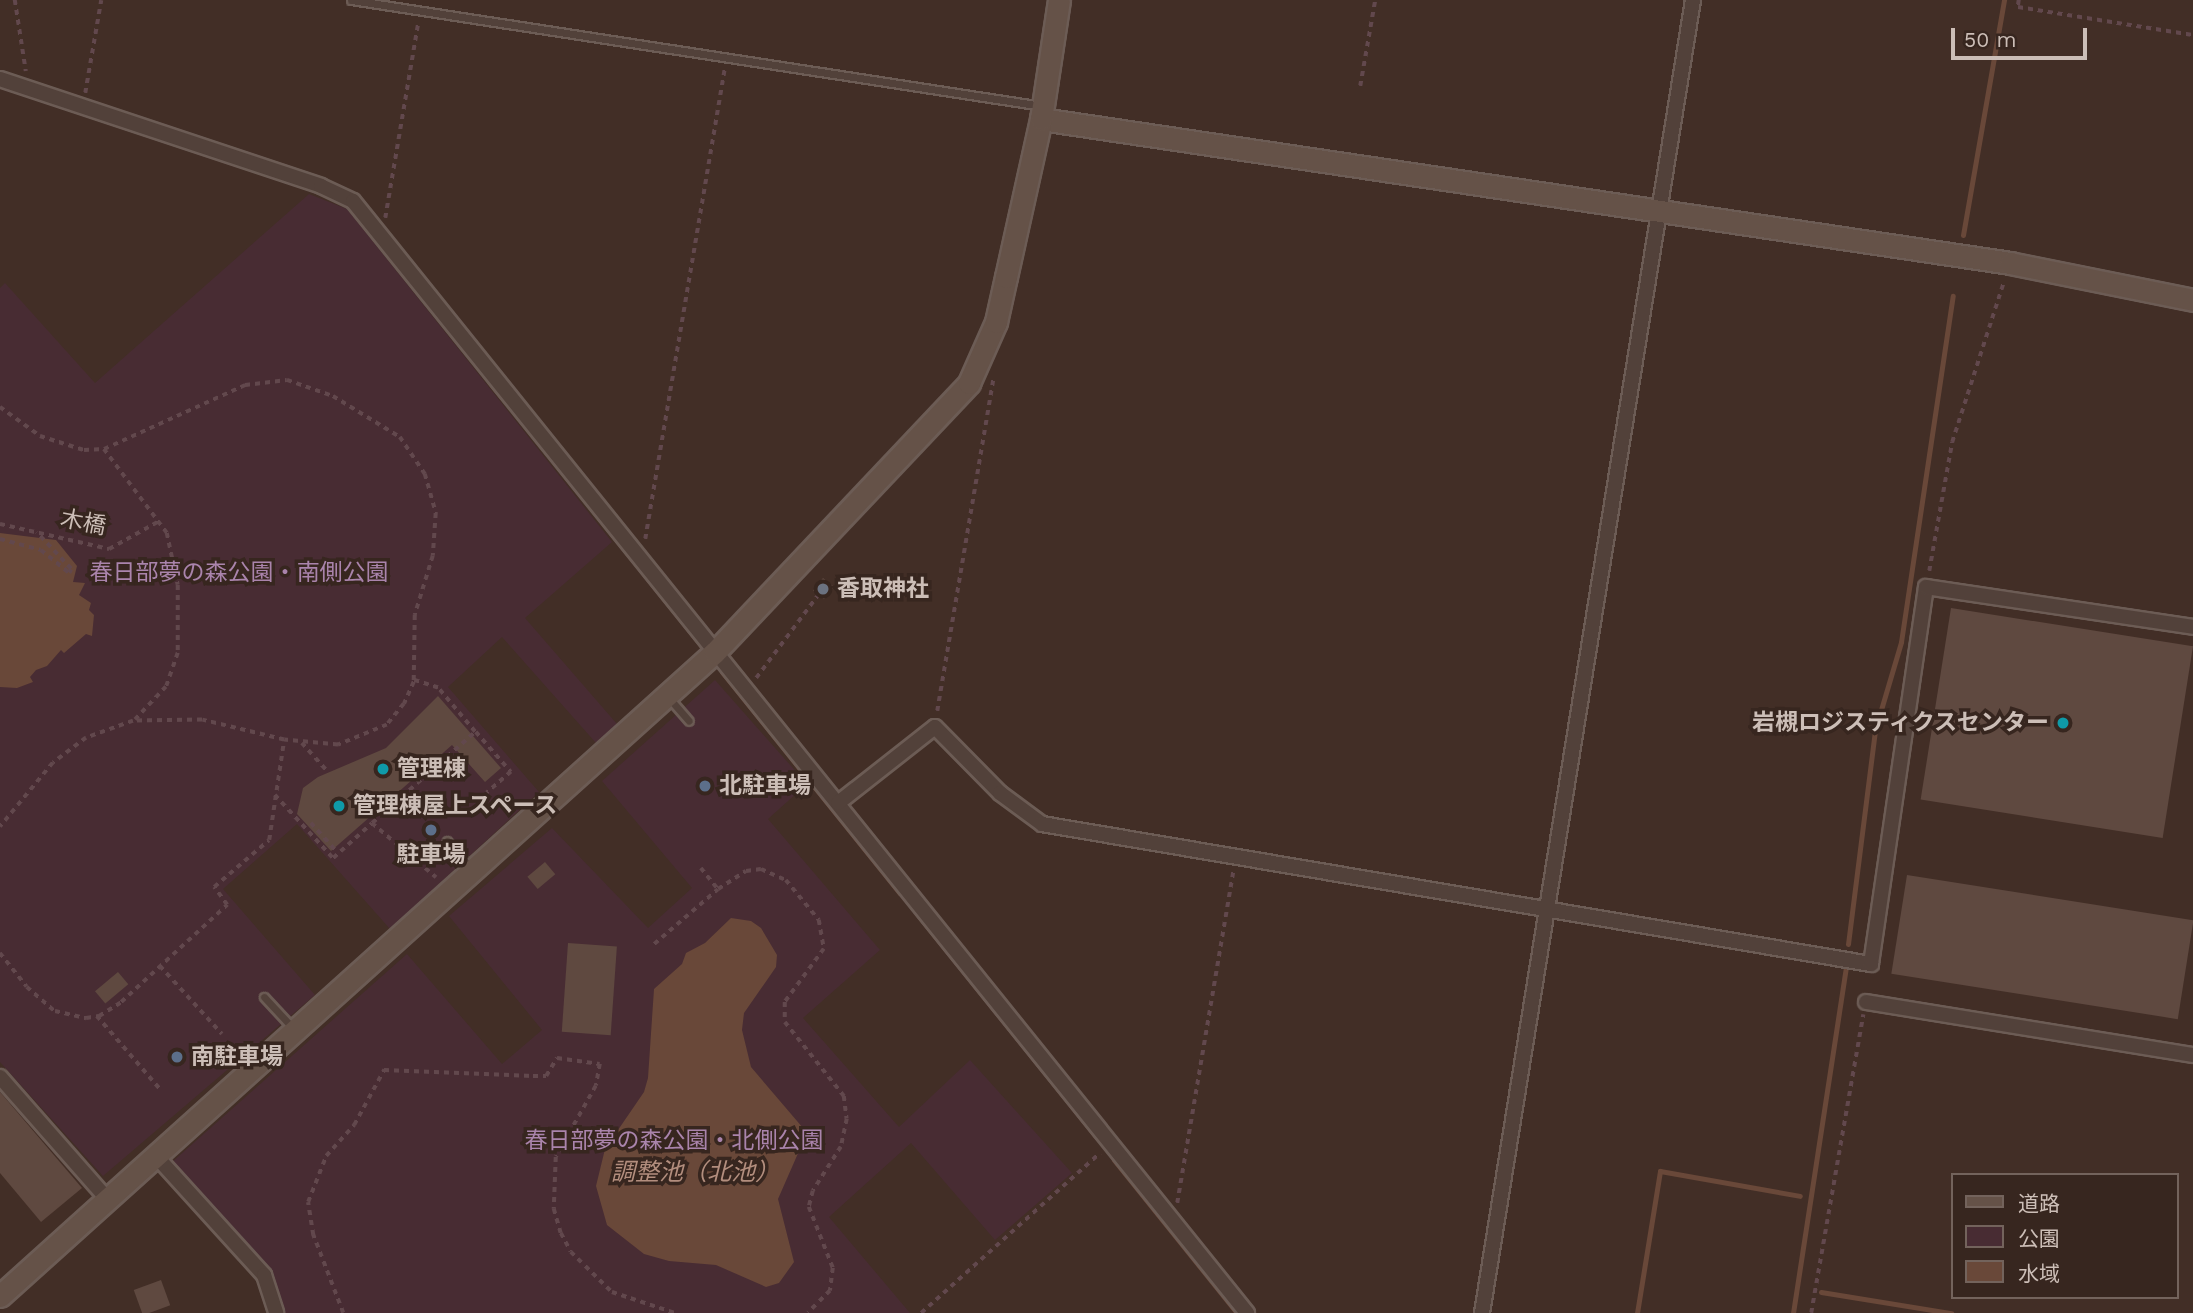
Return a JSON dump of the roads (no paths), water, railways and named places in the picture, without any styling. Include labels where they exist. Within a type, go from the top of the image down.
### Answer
[{"type":"street","points":[[0,1296],[715,652],[970,383],[988,341],[1042,112],[1059,0]]},
{"type":"street","points":[[1482,1313],[1693,0]]},
{"type":"street","points":[[0,79],[321,186],[353,201],[383,234],[642,562],[1247,1313]]},
{"type":"street","points":[[1042,112],[2010,263],[2193,300]]},
{"type":"street","points":[[838,803],[935,727],[1000,793],[1042,824],[1235,860],[1547,906],[1871,964],[1926,587],[2193,627]]},
{"type":"street","points":[[1866,1002],[2193,1055]]},
{"type":"street","points":[[0,1077],[107,1199]]},
{"type":"street","points":[[156,1156],[264,1275],[276,1313]]},
{"type":"lane","points":[[351,0],[420,13],[726,58],[1042,112]]},
{"type":"lane","points":[[667,696],[689,721]]},
{"type":"lane","points":[[447,841],[473,870]]},
{"type":"lane","points":[[264,997],[295,1030]]},
{"type":"water","points":[[0,533],[56,540],[77,566],[73,582],[85,583],[79,595],[91,603],[89,610],[94,615],[92,636],[86,634],[64,653],[61,650],[47,666],[36,670],[30,677],[33,682],[17,688],[0,687]]},
{"type":"water","name":"調整池（北池）","points":[[731,918],[751,921],[761,928],[777,955],[776,967],[744,1013],[742,1030],[751,1067],[803,1128],[803,1142],[778,1199],[794,1262],[779,1283],[766,1287],[716,1265],[669,1261],[644,1254],[607,1225],[596,1186],[605,1149],[644,1092],[648,1078],[654,989],[682,964],[686,953],[705,943]]},
{"type":"waterway","points":[[1963,235],[2004,0]]},
{"type":"waterway","points":[[1848,944],[1875,730],[1901,642],[1953,296]]},
{"type":"waterway","points":[[489,382],[505,401]]},
{"type":"waterway","points":[[522,422],[702,647]]},
{"type":"waterway","points":[[722,672],[900,893]]},
{"type":"waterway","points":[[917,914],[1097,1138]]},
{"type":"waterway","points":[[1793,1313],[1847,960]]},
{"type":"waterway","points":[[1114,1160],[1237,1313]]},
{"type":"waterway","points":[[1637,1313],[1660,1171],[1800,1196]]},
{"type":"waterway","points":[[1821,1292],[1951,1313]]},
{"type":"place","name":"香取神社","points":[[823,589]]},
{"type":"place","name":"岩槻ロジスティクスセンター","points":[[2063,723]]},
{"type":"place","name":"管理棟","points":[[383,769]]},
{"type":"place","name":"北駐車場","points":[[705,786]]},
{"type":"place","name":"管理棟屋上スペース","points":[[339,806]]},
{"type":"place","name":"駐車場","points":[[431,830]]},
{"type":"place","name":"南駐車場","points":[[177,1057]]},
{"type":"park label","name":"春日部夢の森公園・南側公園","points":[[239,573]]},
{"type":"park label","name":"春日部夢の森公園・北側公園","points":[[674,1141]]}]
